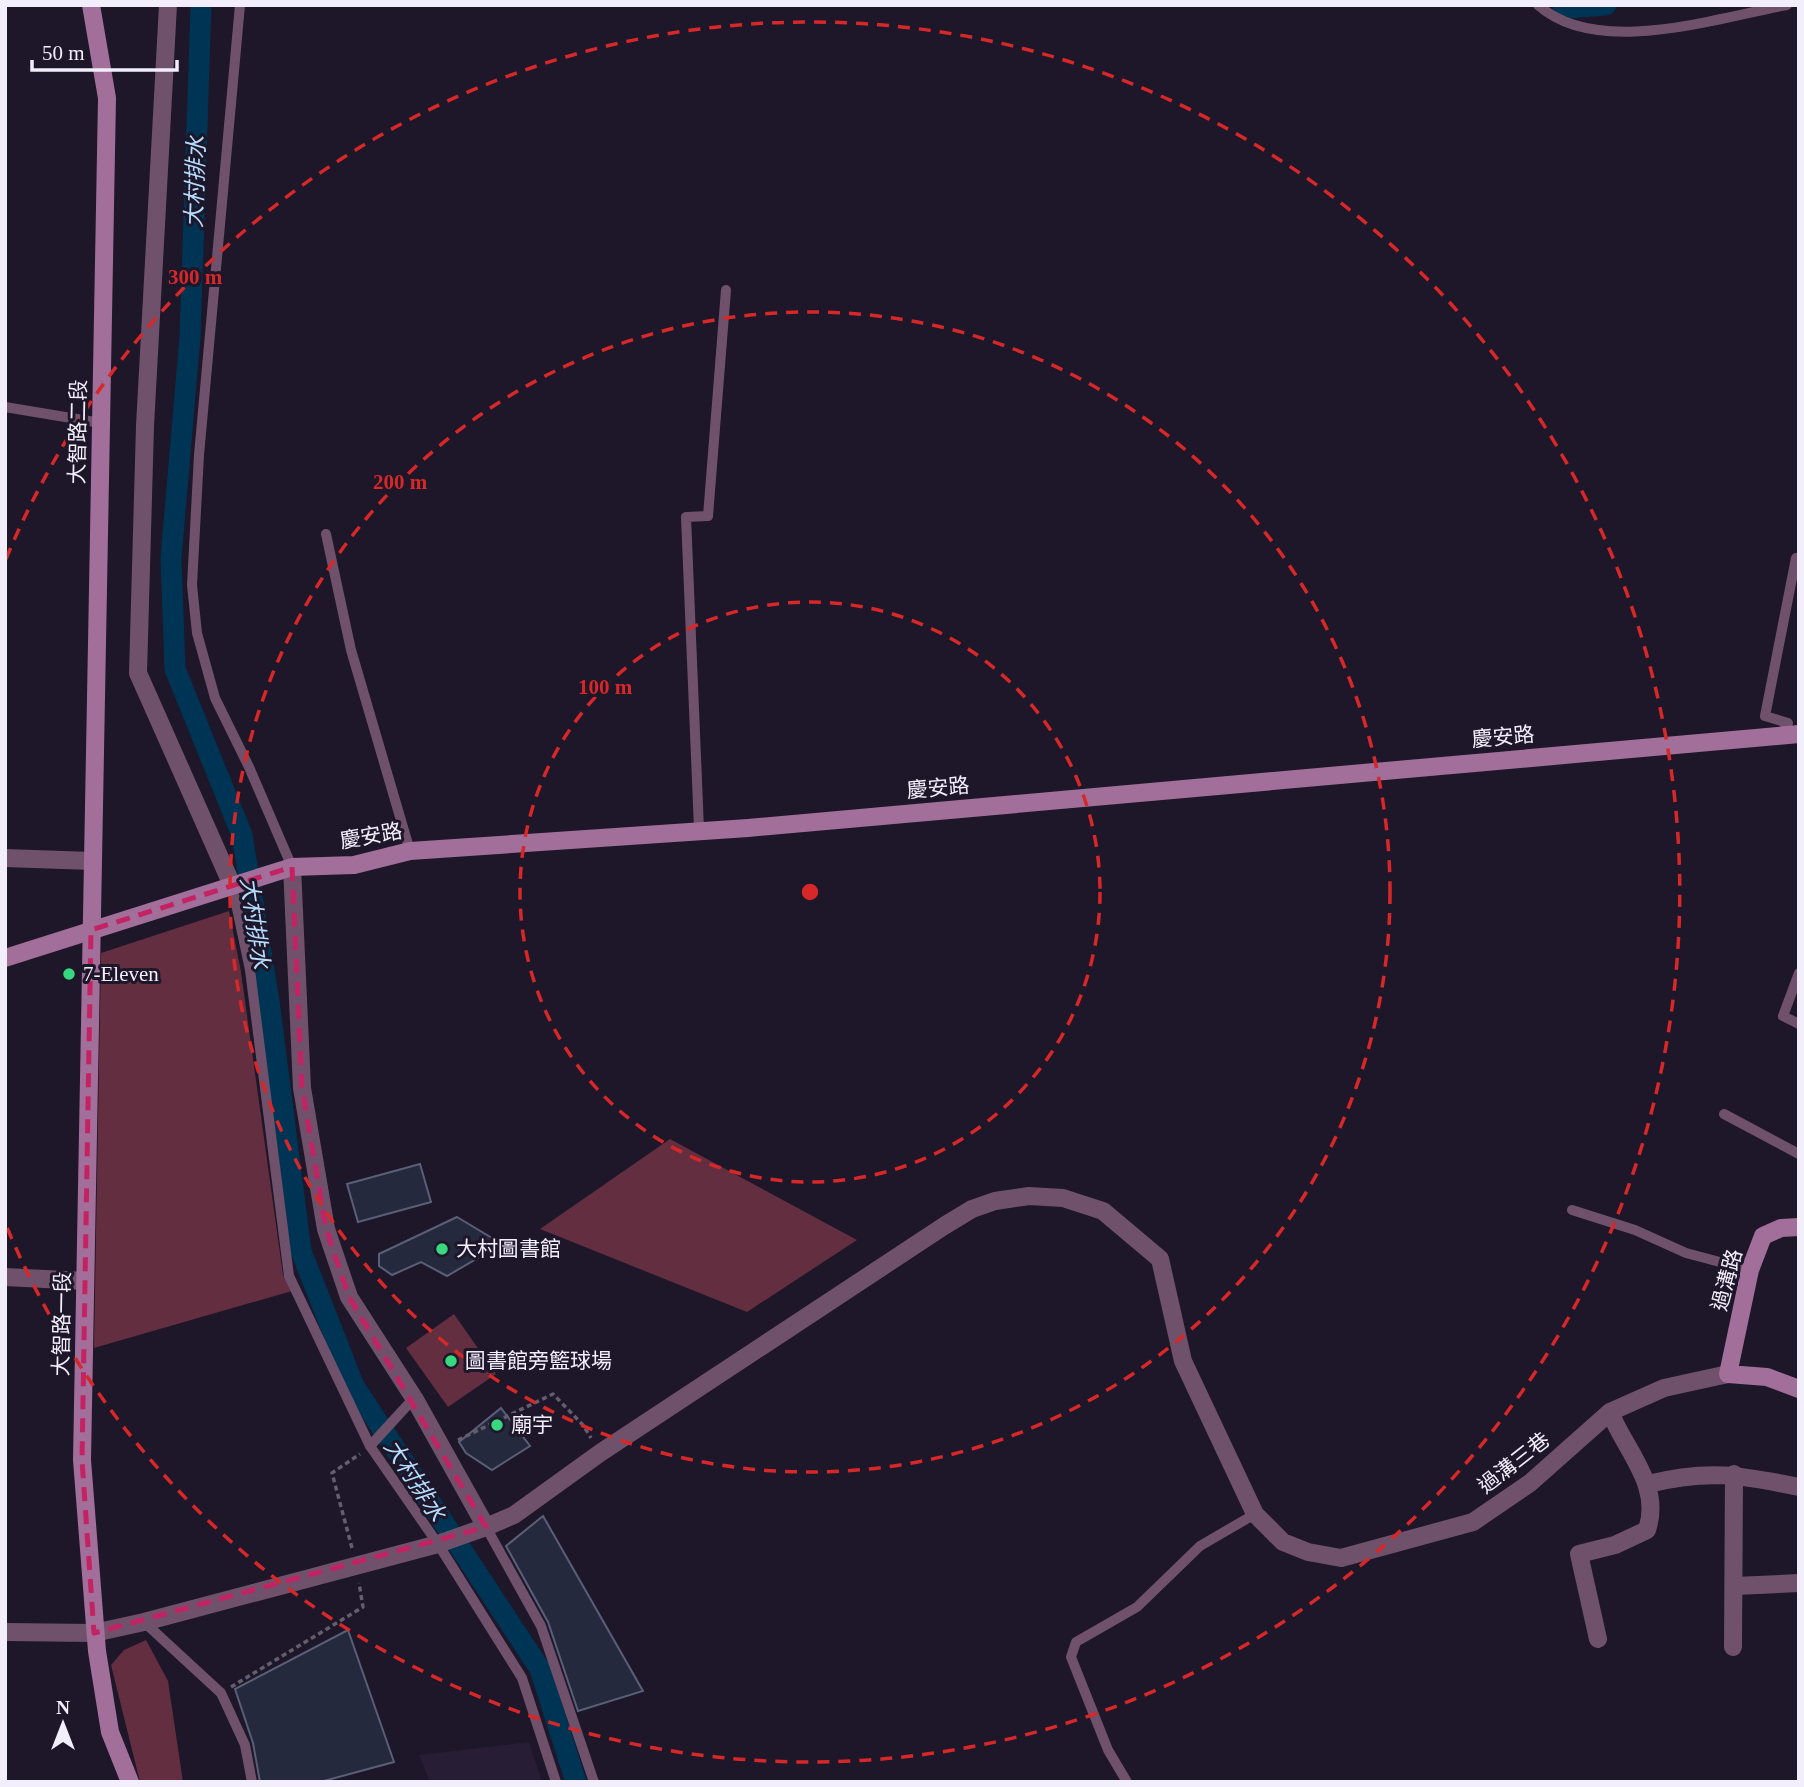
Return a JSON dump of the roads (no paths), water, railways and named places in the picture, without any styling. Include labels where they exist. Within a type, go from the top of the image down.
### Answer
[{"type":"street","name":"大智路二段","points":[[91,5],[107,98],[92,861]]},
{"type":"street","points":[[168,5],[145,426],[138,673],[237,883]]},
{"type":"street","name":"慶安路","points":[[5,958],[237,883],[274,875],[292,867],[354,865],[410,851],[699,829],[748,828],[1791,735]]},
{"type":"street","points":[[5,858],[92,861]]},
{"type":"street","name":"大智路一段","points":[[92,861],[82,1460],[94,1633],[110,1732],[130,1782]]},
{"type":"street","points":[[292,867],[302,1088],[326,1229],[349,1297],[414,1398],[486,1527]]},
{"type":"street","name":"過溝三巷","points":[[5,1632],[94,1633],[438,1544],[486,1527],[514,1515],[600,1453],[972,1209],[995,1201],[1029,1196],[1063,1198],[1103,1211],[1160,1259],[1183,1361],[1255,1514],[1283,1542],[1308,1552],[1341,1558],[1419,1539],[1473,1522],[1530,1483],[1610,1412],[1664,1388],[1728,1374],[1767,1377],[1799,1389]]},
{"type":"street","name":"過溝路","points":[[1728,1374],[1750,1270],[1763,1236],[1781,1228],[1799,1227]]},
{"type":"street","points":[[5,1278],[85,1281]]},
{"type":"street","points":[[1598,1639],[1579,1554],[1615,1545],[1647,1530],[1653,1510],[1648,1484],[1610,1412]]},
{"type":"street","points":[[1648,1484],[1684,1475],[1734,1474],[1799,1487]]},
{"type":"street","points":[[1733,1647],[1734,1474]]},
{"type":"street","points":[[1735,1586],[1799,1583]]},
{"type":"lane","points":[[240,5],[200,455],[192,585],[197,633],[215,698],[249,767],[292,867]]},
{"type":"lane","points":[[1538,5],[1553,17],[1580,28],[1632,33],[1787,5]]},
{"type":"lane","points":[[699,829],[686,517],[708,516],[726,290]]},
{"type":"lane","points":[[5,407],[101,423]]},
{"type":"lane","points":[[326,534],[352,650],[410,851]]},
{"type":"lane","points":[[1791,735],[1788,723],[1765,716],[1796,558]]},
{"type":"lane","points":[[237,883],[289,1276],[370,1446],[438,1544],[522,1678],[556,1782]]},
{"type":"lane","points":[[1799,974],[1783,1016],[1799,1024]]},
{"type":"lane","points":[[1724,1114],[1799,1154]]},
{"type":"lane","points":[[1572,1210],[1634,1230],[1686,1253],[1750,1270]]},
{"type":"lane","points":[[370,1446],[414,1398]]},
{"type":"lane","points":[[1127,1782],[1108,1751],[1070,1657],[1076,1643],[1137,1607],[1200,1546],[1255,1514]]},
{"type":"lane","points":[[486,1527],[541,1626],[594,1782]]},
{"type":"lane","points":[[144,1622],[221,1693],[245,1745],[253,1782]]},
{"type":"waterway","name":"大村排水","points":[[201,5],[190,337],[171,558],[175,669],[242,835],[269,1001],[301,1251],[354,1386],[540,1669],[576,1782]]},
{"type":"waterway","points":[[1563,5],[1566,8],[1606,5]]},
{"type":"place","name":"7-Eleven","points":[[69,974]]},
{"type":"place","name":"大村圖書館","points":[[442,1249]]},
{"type":"place","name":"圖書館旁籃球場","points":[[451,1361]]},
{"type":"place","name":"廟宇","points":[[497,1425]]}]
